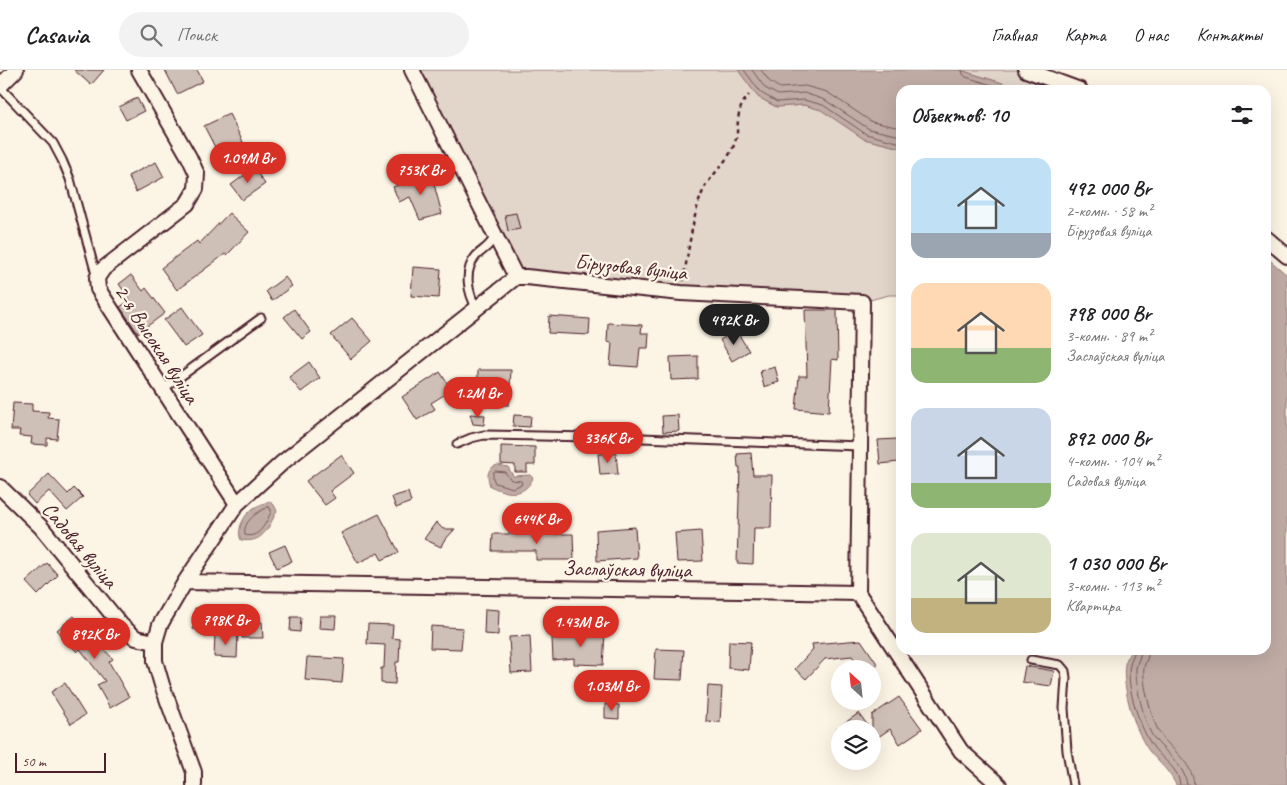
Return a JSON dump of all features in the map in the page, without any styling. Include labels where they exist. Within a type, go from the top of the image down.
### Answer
[{"type":"street","points":[[0,87],[16,70]]},
{"type":"street","name":"2-я Высокая вуліца","points":[[139,70],[189,157],[197,174],[196,189],[187,204],[103,269],[97,278],[98,289],[237,504]]},
{"type":"street","points":[[194,785],[194,772],[162,686],[155,661],[155,642],[160,625],[186,582],[237,504],[283,462],[516,277],[412,70]]},
{"type":"street","points":[[1026,70],[1066,85]]},
{"type":"street","points":[[1271,242],[1287,256]]},
{"type":"street","name":"Бірузовая вуліца","points":[[516,277],[681,293],[862,302],[858,593]]},
{"type":"street","name":"Садовая вуліца","points":[[0,487],[41,527],[121,625],[136,638],[155,642]]},
{"type":"street","name":"Заслаўская вуліца","points":[[186,582],[858,593]]},
{"type":"street","points":[[858,593],[896,651]]},
{"type":"street","points":[[898,655],[961,751],[999,785]]},
{"type":"lane","points":[[0,87],[53,144],[62,160],[70,179],[97,278]]},
{"type":"lane","points":[[477,309],[468,288],[470,267],[476,256],[491,245],[496,236]]},
{"type":"lane","points":[[162,390],[261,318]]},
{"type":"lane","points":[[457,444],[484,435],[642,438],[860,446]]},
{"type":"lane","points":[[1031,660],[1060,665],[1065,671],[1065,725],[1073,785]]},
{"type":"path","points":[[681,293],[698,205],[705,188],[734,147],[738,113],[742,102],[749,95]]},
{"type":"shaded area","points":[[412,70],[738,70],[758,97],[776,107],[804,105],[822,110],[864,139],[896,147],[896,295],[862,302],[516,277]]},
{"type":"shaded area","points":[[960,70],[1022,70],[1066,85],[1009,85]]},
{"type":"water","points":[[738,70],[960,70],[1009,85],[896,85],[896,147],[864,139],[821,110],[804,105],[777,107],[758,97]]},
{"type":"water","points":[[1271,261],[1287,275],[1287,785],[1176,785],[1167,771],[1150,752],[1135,723],[1127,697],[1124,674],[1125,664],[1129,655],[1271,655]]},
{"type":"water","points":[[498,465],[508,467],[513,476],[530,475],[533,478],[525,489],[520,491],[509,492],[496,489],[490,486],[488,473],[491,468]]},
{"type":"water","points":[[269,501],[277,511],[267,529],[255,540],[241,540],[240,527],[244,518],[254,508]]},
{"type":"building","points":[[74,70],[104,70],[91,85]]},
{"type":"building","points":[[165,70],[197,70],[203,81],[177,94]]},
{"type":"building","points":[[137,98],[144,111],[126,120],[119,107]]},
{"type":"building","points":[[229,114],[243,142],[219,155],[204,126]]},
{"type":"building","points":[[156,162],[164,177],[136,192],[128,176]]},
{"type":"building","points":[[254,168],[265,184],[242,200],[231,185]]},
{"type":"building","points":[[431,173],[442,214],[420,220],[410,197],[399,202],[393,187]]},
{"type":"building","points":[[229,213],[249,232],[227,255],[225,254],[177,290],[161,268],[197,241],[199,244]]},
{"type":"building","points":[[516,213],[520,229],[508,231],[505,215]]},
{"type":"building","points":[[413,267],[441,269],[439,298],[411,296]]},
{"type":"building","points":[[131,275],[143,291],[146,288],[165,313],[138,333],[120,307],[130,300],[119,284]]},
{"type":"building","points":[[285,277],[292,286],[272,301],[266,291]]},
{"type":"building","points":[[182,307],[202,335],[184,347],[164,320]]},
{"type":"building","points":[[294,309],[311,332],[302,339],[284,317]]},
{"type":"building","points":[[805,310],[837,310],[838,360],[832,359],[829,412],[796,409],[799,376],[807,376]]},
{"type":"building","points":[[549,316],[590,319],[589,335],[548,333]]},
{"type":"building","points":[[352,318],[372,341],[351,359],[331,335]]},
{"type":"building","points":[[608,323],[642,325],[641,333],[649,333],[648,348],[640,348],[638,367],[610,365],[612,343],[607,342]]},
{"type":"building","points":[[736,330],[749,351],[732,361],[720,340]]},
{"type":"building","points":[[698,356],[698,379],[671,380],[670,357]]},
{"type":"building","points":[[309,362],[320,378],[301,392],[289,377]]},
{"type":"building","points":[[775,367],[779,382],[764,387],[760,371]]},
{"type":"building","points":[[478,370],[511,370],[509,405],[477,405]]},
{"type":"building","points":[[440,372],[452,390],[431,403],[435,409],[417,420],[402,397]]},
{"type":"building","points":[[13,403],[32,404],[32,411],[49,412],[48,418],[59,419],[57,439],[47,438],[47,445],[31,444],[32,437],[19,436],[20,430],[11,430]]},
{"type":"building","points":[[470,414],[485,415],[484,425],[473,424]]},
{"type":"building","points":[[514,415],[531,416],[530,427],[513,426]]},
{"type":"building","points":[[678,415],[679,431],[663,432],[662,416]]},
{"type":"building","points":[[896,439],[896,462],[880,464],[878,440]]},
{"type":"building","points":[[501,446],[535,447],[535,465],[527,465],[527,472],[515,472],[515,465],[501,464]]},
{"type":"building","points":[[616,453],[618,474],[600,475],[598,454]]},
{"type":"building","points":[[751,453],[753,475],[772,475],[771,528],[754,528],[753,564],[737,563],[740,467],[738,467],[737,454]]},
{"type":"building","points":[[341,455],[354,473],[330,491],[335,498],[325,505],[306,481]]},
{"type":"building","points":[[49,474],[68,494],[74,488],[83,497],[67,511],[49,491],[35,504],[27,495]]},
{"type":"building","points":[[408,492],[411,502],[396,508],[392,497]]},
{"type":"building","points":[[379,514],[399,552],[382,560],[378,553],[358,563],[341,533]]},
{"type":"building","points":[[436,522],[443,529],[455,529],[441,547],[424,539]]},
{"type":"building","points":[[635,527],[637,558],[597,561],[596,530]]},
{"type":"building","points":[[701,531],[703,561],[677,562],[675,533]]},
{"type":"building","points":[[493,534],[573,534],[574,560],[536,560],[536,551],[492,551]]},
{"type":"building","points":[[285,545],[292,561],[277,568],[269,552]]},
{"type":"building","points":[[47,563],[58,575],[38,595],[26,582]]},
{"type":"building","points":[[195,608],[210,609],[208,630],[193,629]]},
{"type":"building","points":[[485,609],[499,610],[498,635],[484,634]]},
{"type":"building","points":[[74,616],[113,659],[109,662],[129,697],[110,708],[97,685],[105,681],[80,649],[77,652],[57,630]]},
{"type":"building","points":[[320,616],[336,616],[335,629],[319,628]]},
{"type":"building","points":[[291,617],[301,617],[300,632],[290,631]]},
{"type":"building","points":[[262,622],[263,638],[242,638],[242,623]]},
{"type":"building","points":[[368,624],[393,625],[392,638],[400,639],[399,662],[396,662],[395,684],[381,683],[381,668],[384,668],[385,645],[367,644]]},
{"type":"building","points":[[431,626],[463,628],[461,649],[430,648]]},
{"type":"building","points":[[576,631],[605,633],[603,665],[574,664],[574,658],[553,660],[552,638],[575,637]]},
{"type":"building","points":[[215,633],[238,634],[237,658],[214,657]]},
{"type":"building","points":[[530,636],[532,672],[511,673],[509,637]]},
{"type":"building","points":[[861,640],[875,660],[855,660],[852,656],[825,659],[806,679],[795,669],[813,649],[812,644]]},
{"type":"building","points":[[729,641],[751,642],[749,670],[728,668]]},
{"type":"building","points":[[656,649],[684,650],[682,680],[654,679]]},
{"type":"building","points":[[307,657],[344,659],[342,683],[305,680]]},
{"type":"building","points":[[1025,666],[1054,671],[1051,686],[1022,682]]},
{"type":"building","points":[[65,683],[85,715],[71,724],[51,692]]},
{"type":"building","points":[[708,686],[722,687],[720,722],[706,721]]},
{"type":"building","points":[[899,697],[922,729],[900,744],[890,729],[881,735],[881,720],[872,720],[872,715]]},
{"type":"building","points":[[605,704],[619,705],[619,719],[605,718]]},
{"type":"building","points":[[859,713],[864,720],[849,720]]}]
